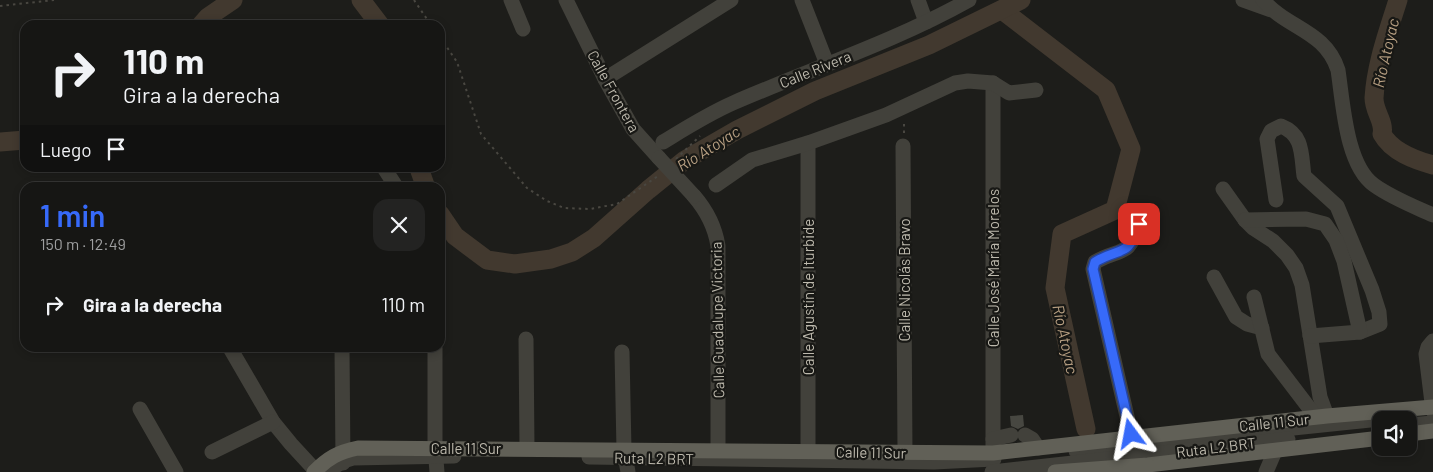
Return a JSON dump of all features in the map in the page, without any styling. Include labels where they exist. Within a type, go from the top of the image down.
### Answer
[{"type":"main road","name":"Calle 11 Sur","points":[[319,471],[329,458],[343,461],[358,448],[435,452],[527,448],[626,460],[718,450],[905,452],[934,462],[993,446],[1038,448],[1322,417],[1433,410]]},
{"type":"main road","points":[[1417,433],[1433,431]]},
{"type":"main road","name":"Calle 11 Sur","points":[[1055,472],[1148,469],[1372,439]]},
{"type":"street","points":[[510,0],[523,29]]},
{"type":"street","name":"Calle Frontera","points":[[566,0],[605,79],[634,129],[694,196]]},
{"type":"street","points":[[802,0],[827,64]]},
{"type":"street","points":[[918,0],[926,22]]},
{"type":"street","name":"Calle Rivera","points":[[663,142],[732,103],[926,22],[969,0]]},
{"type":"street","points":[[1243,0],[1267,5],[1325,45],[1334,57],[1338,70],[1351,151],[1357,167],[1372,184],[1393,197],[1433,215]]},
{"type":"street","points":[[605,79],[724,2]]},
{"type":"street","points":[[716,185],[752,160],[808,143],[905,107],[955,83],[968,81],[993,83],[1009,93],[1036,90]]},
{"type":"street","name":"Calle José María Morelos","points":[[993,83],[993,446]]},
{"type":"street","points":[[1276,200],[1267,139],[1271,130],[1281,126],[1289,129],[1300,141],[1304,176],[1336,206],[1372,290],[1379,312],[1380,324],[1360,332],[1310,336]]},
{"type":"street","name":"Calle Agustín de Iturbide","points":[[808,143],[808,451]]},
{"type":"street","name":"Calle Nicolás Bravo","points":[[903,146],[905,452]]},
{"type":"street","points":[[1222,189],[1245,220],[1280,248],[1296,268],[1302,285],[1322,417]]},
{"type":"street","name":"Calle Guadalupe Victoria","points":[[694,196],[710,218],[716,232],[718,246],[718,450]]},
{"type":"street","points":[[1245,220],[1306,219],[1325,224],[1336,240],[1344,261],[1360,332]]},
{"type":"street","points":[[1132,438],[1093,269],[1095,262],[1127,249],[1132,244],[1139,224]]},
{"type":"street","points":[[1214,277],[1236,316],[1247,324],[1262,328]]},
{"type":"street","points":[[1254,296],[1268,354],[1300,396],[1322,417]]},
{"type":"street","points":[[526,339],[527,448]]},
{"type":"street","points":[[1433,341],[1428,347],[1426,354],[1433,410]]},
{"type":"street","points":[[232,352],[273,422],[319,471]]},
{"type":"street","points":[[342,352],[343,461]]},
{"type":"street","points":[[436,352],[435,452],[437,472]]},
{"type":"street","points":[[622,352],[626,460]]},
{"type":"street","points":[[1300,396],[1320,397]]},
{"type":"street","points":[[140,409],[176,472]]},
{"type":"street","name":"Ruta L2 BRT","points":[[435,452],[626,460],[934,462],[1005,459],[1433,410]]},
{"type":"street","points":[[212,452],[273,422]]},
{"type":"street","points":[[1417,424],[1433,423]]},
{"type":"street","name":"Ruta L2 BRT","points":[[992,472],[1372,429]]},
{"type":"street","points":[[993,446],[1018,435],[1032,439],[1038,448]]},
{"type":"street","points":[[1266,472],[1275,451]]},
{"type":"path","points":[[0,6],[54,0]]},
{"type":"path","points":[[414,0],[428,20]]},
{"type":"path","points":[[903,146],[905,107]]},
{"type":"building","points":[[1023,415],[1024,426],[1018,429],[1011,426],[1010,416]]},
{"type":"waterway","name":"Río Atoyac","points":[[205,20],[233,0]]},
{"type":"waterway","name":"Río Atoyac","points":[[361,0],[376,20]]},
{"type":"waterway","name":"Río Atoyac","points":[[445,221],[455,236],[487,260],[515,264],[551,259],[572,252],[594,238],[685,160],[737,130],[815,91],[929,45],[1021,0]]},
{"type":"waterway","name":"Río Atoyac","points":[[1398,0],[1380,60],[1374,103],[1382,125],[1382,134],[1386,140],[1404,154],[1433,165]]},
{"type":"waterway","name":"Río Atoyac","points":[[1002,10],[1106,90],[1131,149],[1115,210],[1062,234],[1055,288],[1086,429]]},
{"type":"waterway","name":"Río Atoyac","points":[[0,142],[20,140]]},
{"type":"waterway","name":"Río Atoyac","points":[[420,172],[424,182]]},
{"type":"route","points":[[1131,434],[1093,265],[1098,260],[1127,249],[1132,244],[1139,224]]}]
